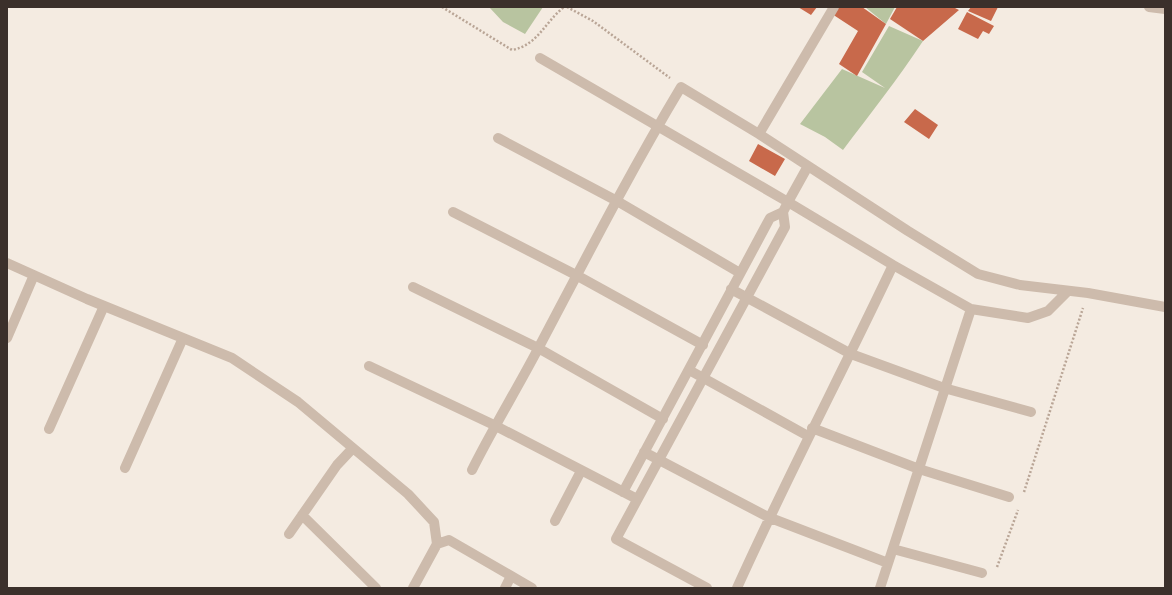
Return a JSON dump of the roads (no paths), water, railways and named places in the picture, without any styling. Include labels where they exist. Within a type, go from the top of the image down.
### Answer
[{"type":"street","points":[[759,134],[834,7]]},
{"type":"street","points":[[1149,7],[1165,9]]},
{"type":"street","points":[[540,58],[658,125],[893,265],[971,309],[1028,318],[1048,311],[1068,291]]},
{"type":"street","points":[[472,470],[494,425],[538,348],[658,125],[682,87],[759,134],[908,231],[978,274],[1020,285],[1088,293],[1165,307]]},
{"type":"street","points":[[498,138],[617,201],[740,273]]},
{"type":"street","points":[[707,588],[616,539],[785,227],[783,212],[808,166]]},
{"type":"street","points":[[453,212],[576,275],[703,345]]},
{"type":"street","points":[[623,492],[770,218],[783,212]]},
{"type":"street","points":[[7,263],[104,306],[184,338],[238,362],[298,402],[408,494],[434,522],[437,544],[413,588]]},
{"type":"street","points":[[737,588],[768,517],[851,354],[893,265]]},
{"type":"street","points":[[7,338],[34,275]]},
{"type":"street","points":[[413,287],[538,348],[663,418]]},
{"type":"street","points":[[731,289],[851,354],[944,388],[1032,412]]},
{"type":"street","points":[[49,429],[104,306]]},
{"type":"street","points":[[880,588],[971,309]]},
{"type":"street","points":[[125,468],[184,338]]},
{"type":"street","points":[[369,366],[494,425],[637,499]]},
{"type":"street","points":[[689,370],[810,432],[919,469],[1009,496]]},
{"type":"street","points":[[289,534],[337,465],[353,448]]},
{"type":"street","points":[[644,452],[768,517],[888,563]]},
{"type":"street","points":[[555,521],[581,471]]},
{"type":"street","points":[[302,515],[376,588]]},
{"type":"street","points":[[437,544],[449,540],[532,588]]},
{"type":"street","points":[[893,549],[982,573]]},
{"type":"street","points":[[505,588],[511,576]]}]
